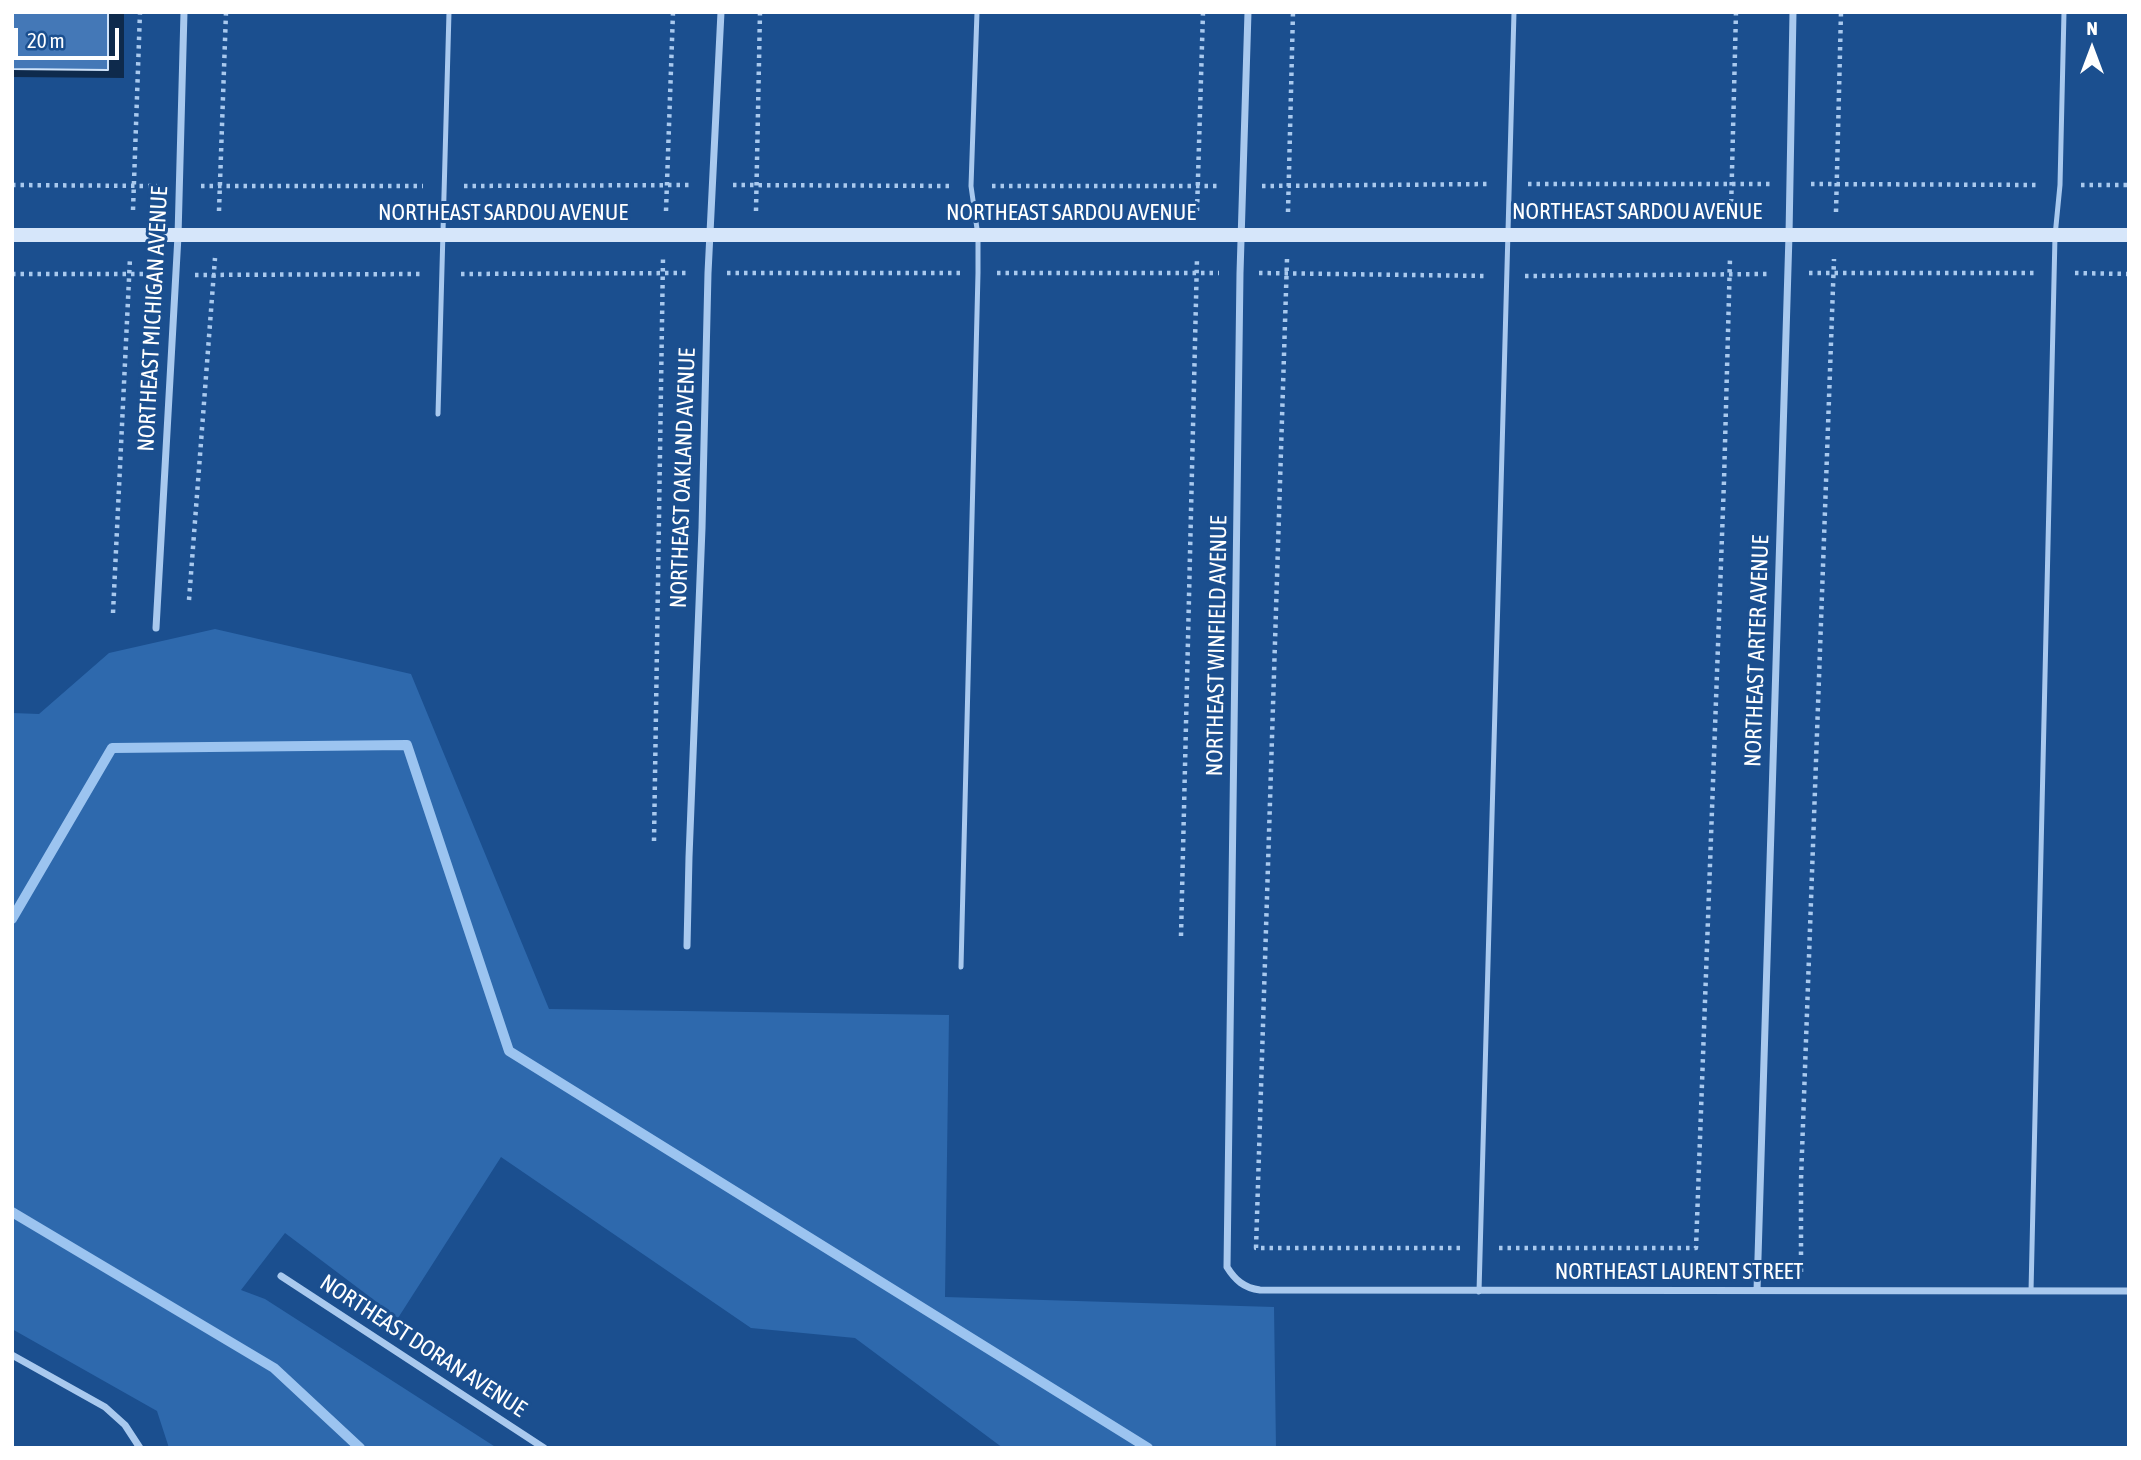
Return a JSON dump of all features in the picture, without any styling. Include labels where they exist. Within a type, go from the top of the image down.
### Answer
[{"type":"main road","name":"NORTHEAST SARDOU AVENUE","points":[[12,235],[2129,235]]},
{"type":"street","name":"NORTHEAST MICHIGAN AVENUE","points":[[156,628],[178,236],[184,12]]},
{"type":"street","name":"NORTHEAST OAKLAND AVENUE","points":[[688,946],[709,235],[722,12]]},
{"type":"street","name":"NORTHEAST WINFIELD AVENUE","points":[[1234,1278],[1227,1267],[1240,273],[1248,12]]},
{"type":"street","name":"NORTHEAST ARTER AVENUE","points":[[1757,1290],[1788,273],[1793,12]]},
{"type":"street","name":"NORTHEAST DORAN AVENUE","points":[[281,1276],[544,1448]]},
{"type":"street","name":"NORTHEAST LAURENT STREET","points":[[1234,1278],[1249,1289],[1260,1290],[2129,1292]]},
{"type":"street","points":[[12,1355],[105,1407],[125,1425],[140,1448]]},
{"type":"lane","points":[[438,414],[449,12]]},
{"type":"lane","points":[[961,967],[978,273],[978,236],[971,186],[977,12]]},
{"type":"lane","points":[[1479,1292],[1514,12]]},
{"type":"lane","points":[[2031,1292],[2054,273],[2060,185],[2064,12]]},
{"type":"path","points":[[113,613],[135,186],[140,12]]},
{"type":"path","points":[[189,600],[221,186],[226,12]]},
{"type":"path","points":[[654,841],[662,273],[668,185],[673,12]]},
{"type":"path","points":[[757,273],[760,12]]},
{"type":"path","points":[[1181,936],[1203,12]]},
{"type":"path","points":[[1293,12],[1289,235],[1256,1248],[1696,1248],[1724,481],[1735,12]]},
{"type":"path","points":[[1801,1290],[1801,1180],[1841,12]]},
{"type":"path","points":[[12,185],[2129,185]]},
{"type":"path","points":[[12,274],[2129,274]]},
{"type":"shaded area","points":[[215,629],[411,674],[549,1009],[949,1015],[945,1297],[1274,1307],[1276,1448],[1003,1448],[855,1338],[751,1328],[501,1157],[398,1318],[285,1233],[241,1290],[265,1299],[497,1448],[169,1448],[157,1411],[12,1329],[12,713],[39,714],[109,653]]},
{"type":"building","points":[[12,12],[108,12],[108,70],[12,69]]},
{"type":"waterway","points":[[12,919],[112,748],[407,745],[509,1051],[1148,1448]]},
{"type":"waterway","points":[[12,1212],[274,1368],[360,1448]]}]
